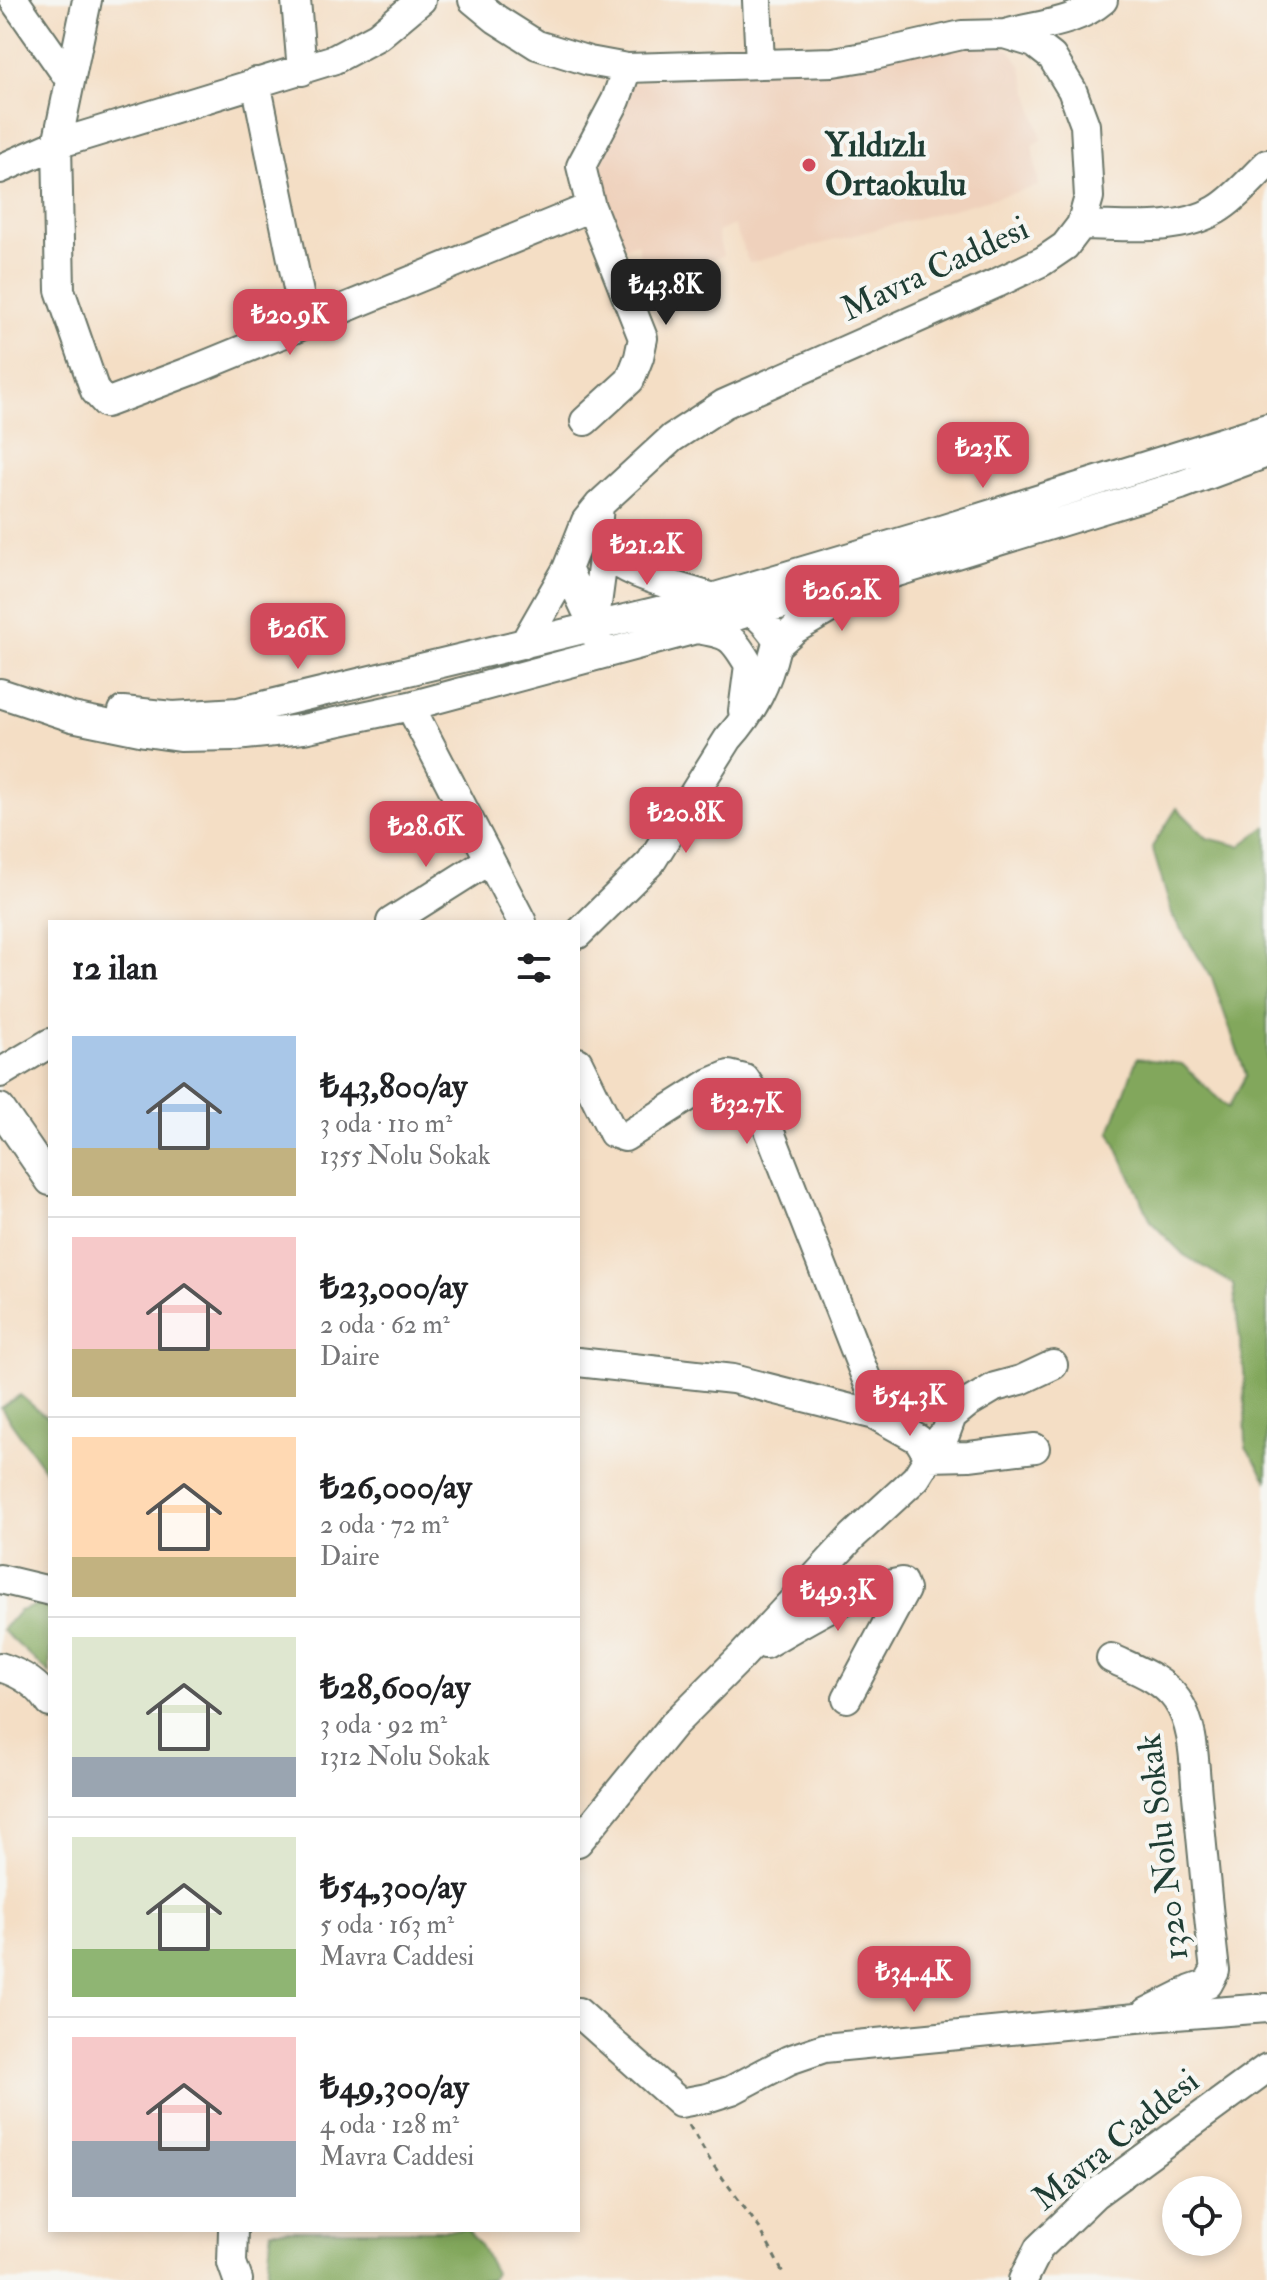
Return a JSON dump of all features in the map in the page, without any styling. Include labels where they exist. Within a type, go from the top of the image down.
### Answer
[{"type":"street","points":[[14,0],[70,80]]},
{"type":"street","points":[[87,0],[57,144],[60,290],[95,391],[106,403],[591,207]]},
{"type":"street","points":[[296,0],[302,71]]},
{"type":"street","points":[[0,169],[57,144],[335,59],[378,36],[421,0]]},
{"type":"street","name":"Mavra Caddesi","points":[[473,0],[537,45],[589,61],[627,68],[833,62],[962,35],[1004,34],[1034,43],[1052,57],[1072,90],[1085,125],[1089,197],[1081,225],[1065,246],[1043,261],[724,404],[672,438],[599,505],[581,531],[567,569],[524,644]]},
{"type":"street","points":[[757,0],[760,63]]},
{"type":"street","points":[[1004,34],[1076,17],[1103,0]]},
{"type":"street","points":[[585,421],[630,380],[643,338],[591,207],[581,166],[616,100],[627,68]]},
{"type":"street","points":[[256,82],[305,323]]},
{"type":"street","points":[[1081,225],[1187,222],[1217,210],[1267,164]]},
{"type":"street","points":[[0,678],[74,701],[130,712],[173,716],[238,712],[712,598],[1267,428]]},
{"type":"street","points":[[0,693],[72,717],[180,737],[236,736],[303,729],[410,706],[603,655],[752,611],[819,596],[1181,485],[1267,453]]},
{"type":"street","points":[[594,627],[604,552],[598,533],[599,505]]},
{"type":"street","points":[[580,932],[651,862],[728,739],[764,688],[779,643],[766,623],[752,611],[635,571],[604,552]]},
{"type":"street","points":[[567,569],[594,627],[603,655]]},
{"type":"street","points":[[776,646],[795,629],[842,603],[876,578]]},
{"type":"street","points":[[696,629],[722,633],[734,643],[749,665],[739,727]]},
{"type":"street","points":[[410,706],[521,920]]},
{"type":"street","points":[[394,920],[489,860]]},
{"type":"street","points":[[0,1073],[48,1044]]},
{"type":"street","points":[[580,1066],[613,1133],[625,1137],[710,1083],[729,1075],[745,1079],[755,1094],[874,1398],[875,1415]]},
{"type":"street","points":[[0,1108],[48,1178]]},
{"type":"street","points":[[580,1362],[733,1379],[875,1415],[918,1439],[929,1457]]},
{"type":"street","points":[[580,1840],[674,1724],[853,1536],[916,1478],[945,1435],[952,1416],[995,1387],[1021,1380],[1053,1365]]},
{"type":"street","points":[[929,1457],[1035,1448]]},
{"type":"street","points":[[0,1579],[48,1591]]},
{"type":"street","points":[[740,1658],[837,1603],[879,1586],[902,1582],[905,1590],[893,1617],[847,1698]]},
{"type":"street","name":"1320 Nolu Sokak","points":[[1111,1658],[1156,1679],[1182,1709],[1190,1735],[1215,1971],[1208,1984],[1136,2018]]},
{"type":"street","points":[[0,1667],[17,1672],[48,1700]]},
{"type":"street","name":"Mavra Caddesi","points":[[680,2103],[732,2090],[789,2060],[824,2048],[1267,2008]]},
{"type":"street","points":[[580,2014],[680,2103]]},
{"type":"street","name":"Mavra Caddesi","points":[[1023,2280],[1039,2248],[1095,2194],[1267,2068]]},
{"type":"street","points":[[233,2232],[232,2263],[238,2280]]},
{"type":"path","points":[[680,2103],[691,2132],[760,2229],[783,2273]]},
{"type":"shaded area","name":"Yıldızlı Ortaokulu","points":[[995,41],[1011,51],[1021,66],[1042,140],[1032,145],[1039,186],[749,263],[734,225],[717,232],[723,256],[646,280],[637,243],[614,250],[574,144],[616,87],[743,60]]},
{"type":"green space","points":[[1177,808],[1207,838],[1240,846],[1267,826],[1267,1480],[1246,1447],[1244,1371],[1233,1284],[1184,1255],[1152,1223],[1110,1132],[1137,1058],[1182,1064],[1228,1108],[1246,1075],[1212,978],[1173,917],[1152,847]]},
{"type":"green space","points":[[20,1395],[48,1418],[48,1474],[1,1408]]},
{"type":"green space","points":[[48,1602],[48,1672],[2,1630],[19,1611]]},
{"type":"green space","points":[[272,2232],[469,2232],[479,2243],[495,2273],[491,2280],[268,2280]]},
{"type":"place","name":"Yıldızlı Ortaokulu","points":[[809,165]]}]
